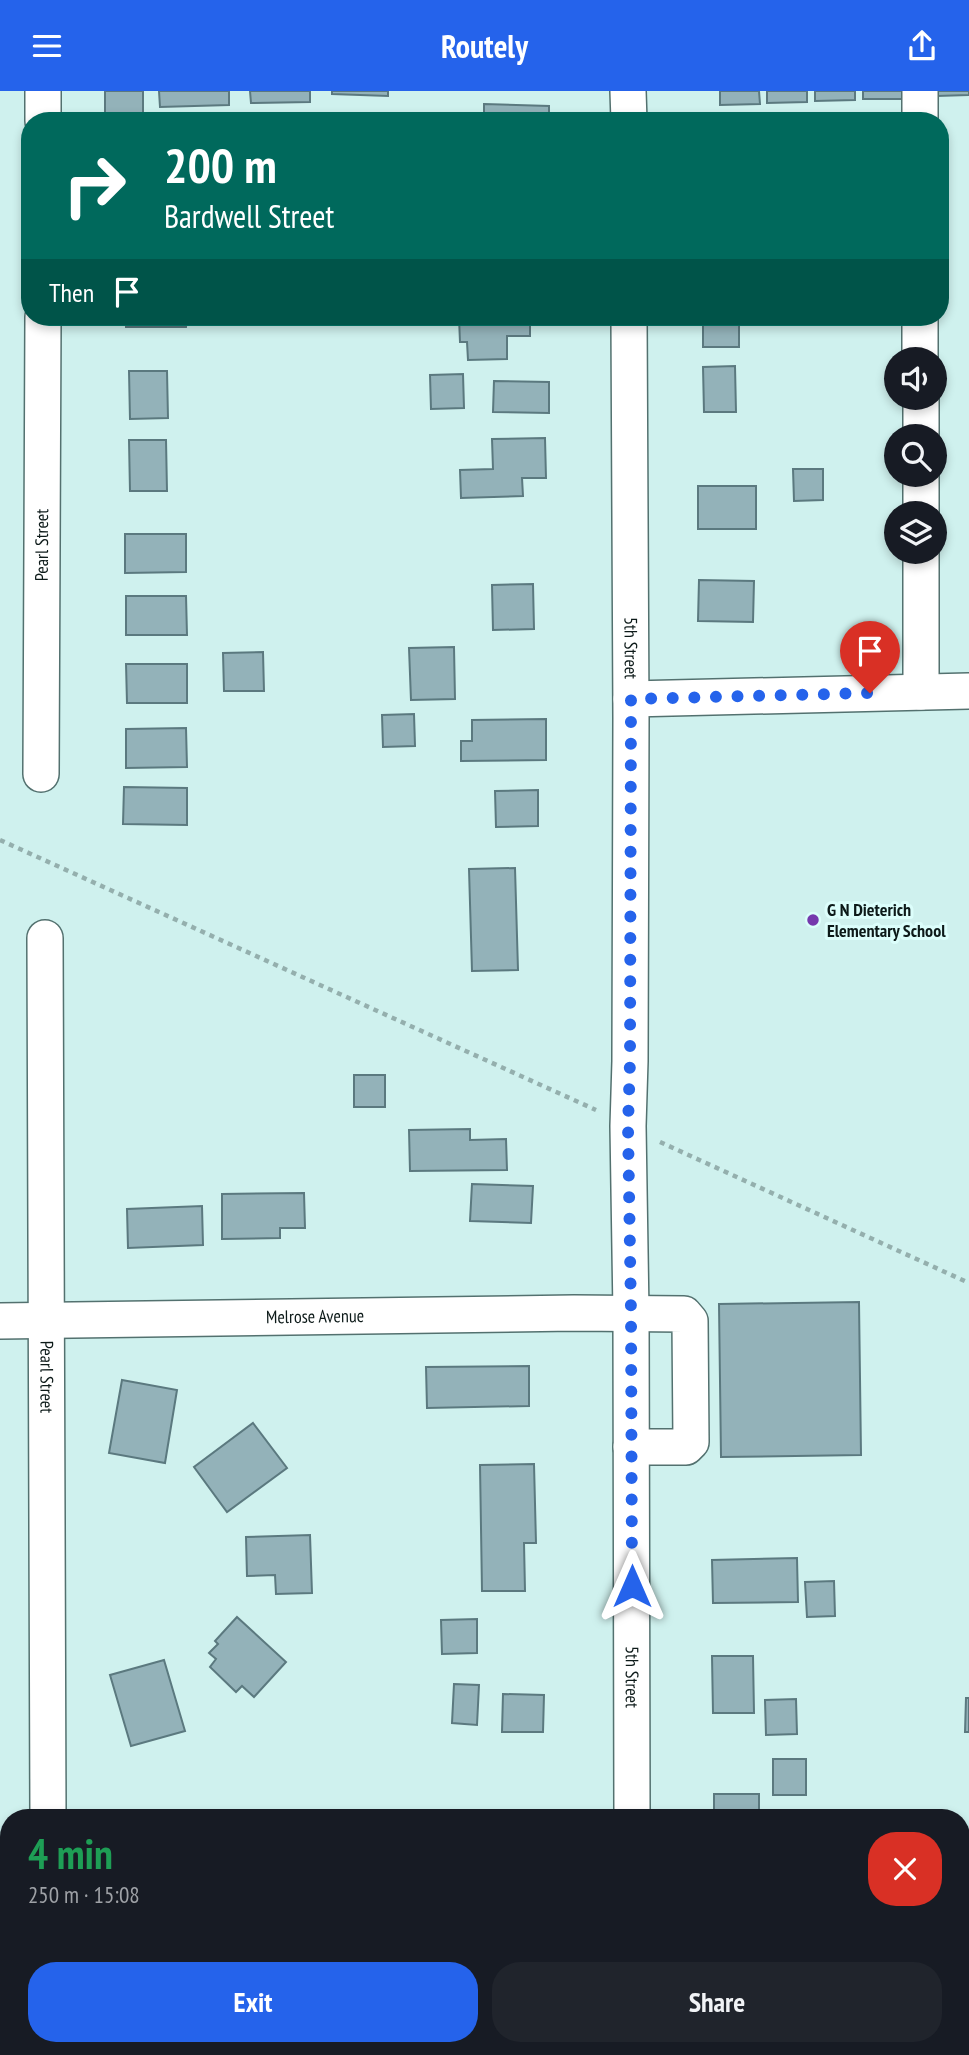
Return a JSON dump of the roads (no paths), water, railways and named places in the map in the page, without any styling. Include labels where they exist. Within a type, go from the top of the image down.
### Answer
[{"type":"street","points":[[43,91],[43,112]]},
{"type":"street","points":[[628,91],[629,112]]},
{"type":"street","points":[[919,91],[920,112]]},
{"type":"street","name":"Pearl Street","points":[[41,774],[43,326]]},
{"type":"street","name":"5th Street","points":[[629,326],[631,699],[628,1126],[632,1809]]},
{"type":"street","points":[[920,326],[920,347]]},
{"type":"street","points":[[921,564],[922,692]]},
{"type":"street","points":[[631,699],[969,691]]},
{"type":"street","name":"Pearl Street","points":[[45,938],[48,1809]]},
{"type":"street","name":"Melrose Avenue","points":[[0,1321],[684,1314],[690,1321],[691,1441],[687,1447],[631,1447]]},
{"type":"place","name":"G N Dieterich Elementary School","points":[[813,920]]}]
